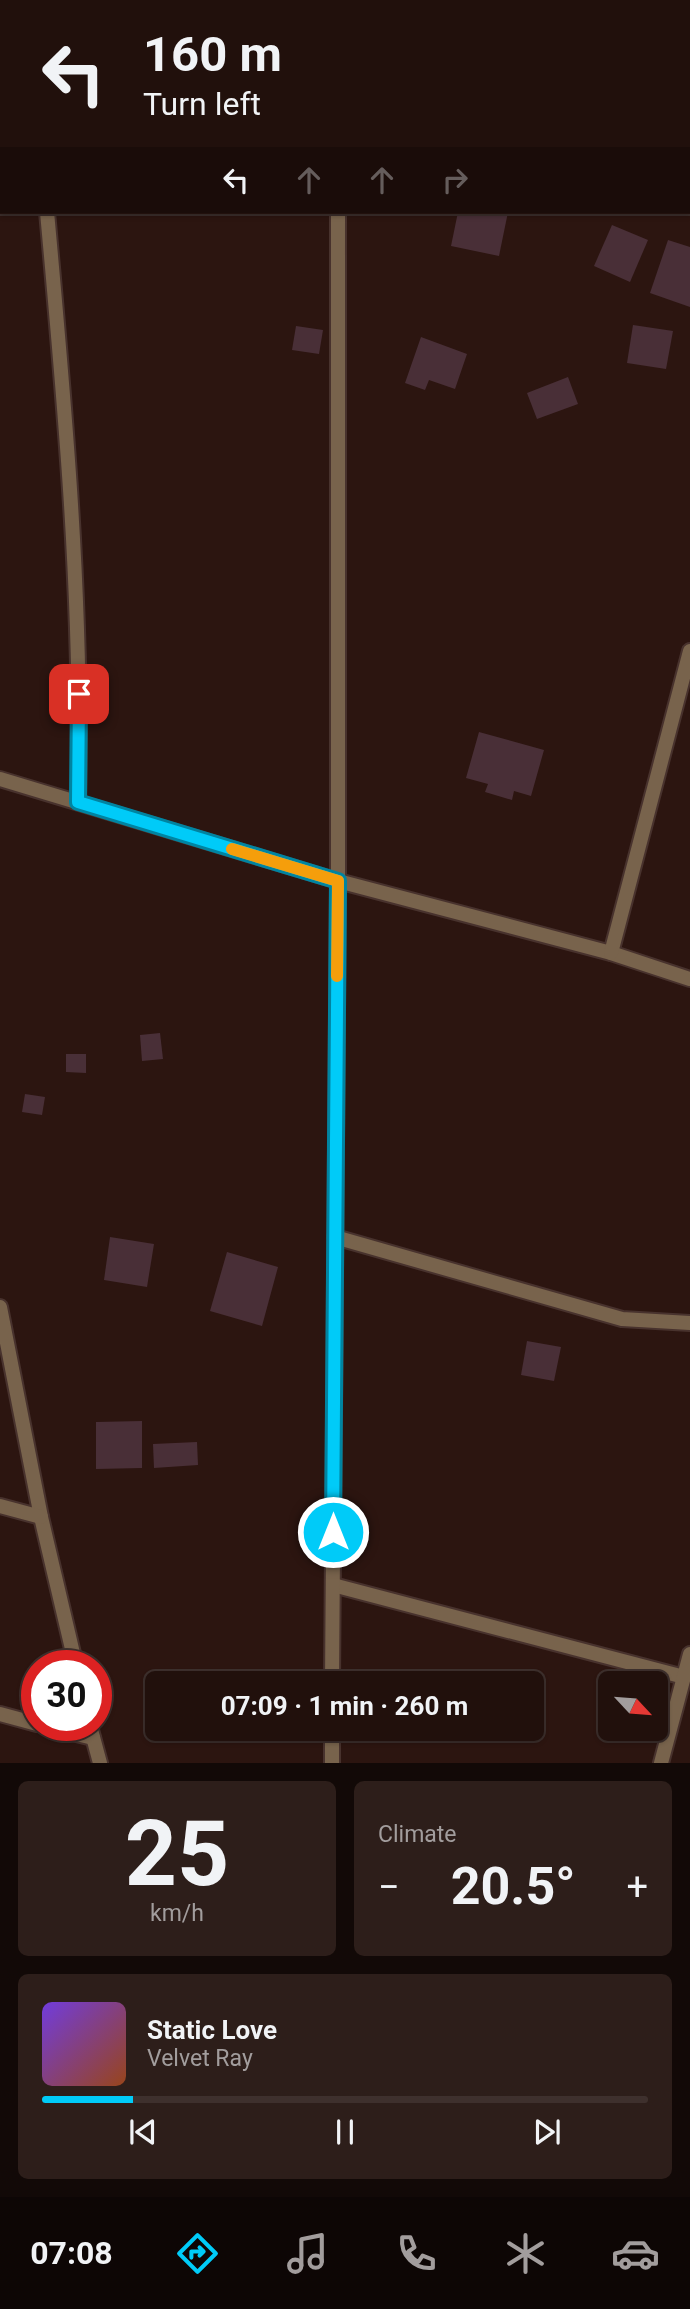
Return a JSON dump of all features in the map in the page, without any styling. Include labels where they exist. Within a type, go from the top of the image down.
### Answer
[{"type":"street","points":[[47,214],[69,449],[80,721],[78,802]]},
{"type":"street","points":[[332,1671],[338,881],[338,214]]},
{"type":"street","points":[[611,953],[690,651]]},
{"type":"street","points":[[0,779],[338,881],[611,953],[690,979]]},
{"type":"street","points":[[335,1237],[622,1319],[690,1323]]},
{"type":"street","points":[[0,1307],[41,1517],[72,1650]]},
{"type":"street","points":[[0,1506],[41,1517]]},
{"type":"street","points":[[333,1585],[684,1677]]},
{"type":"street","points":[[661,1763],[690,1654]]},
{"type":"street","points":[[0,1714],[21,1720]]},
{"type":"street","points":[[94,1741],[100,1763]]},
{"type":"street","points":[[332,1741],[332,1763]]},
{"type":"building","points":[[458,214],[508,214],[499,256],[451,246]]},
{"type":"building","points":[[612,225],[648,240],[630,282],[594,266]]},
{"type":"building","points":[[668,240],[690,247],[690,307],[650,293]]},
{"type":"building","points":[[633,325],[673,331],[666,369],[627,363]]},
{"type":"building","points":[[296,326],[323,330],[319,354],[292,350]]},
{"type":"building","points":[[421,337],[467,354],[455,389],[429,380],[425,390],[405,383]]},
{"type":"building","points":[[568,377],[578,404],[537,419],[527,393]]},
{"type":"building","points":[[479,732],[544,750],[531,796],[514,791],[512,800],[485,792],[488,784],[466,778]]},
{"type":"building","points":[[160,1033],[163,1059],[142,1061],[140,1035]]},
{"type":"building","points":[[66,1054],[86,1054],[86,1073],[66,1072]]},
{"type":"building","points":[[25,1094],[45,1097],[42,1115],[22,1112]]},
{"type":"building","points":[[110,1237],[154,1244],[147,1287],[104,1280]]},
{"type":"building","points":[[227,1252],[278,1267],[262,1326],[210,1311]]},
{"type":"building","points":[[527,1341],[561,1347],[554,1381],[521,1375]]},
{"type":"building","points":[[142,1421],[142,1468],[96,1469],[96,1422]]},
{"type":"building","points":[[197,1442],[198,1465],[154,1468],[153,1444]]},
{"type":"slow traffic","points":[[232,849],[338,881],[337,976]]},
{"type":"route","points":[[79,694],[78,802],[338,881],[333,1532]]}]
